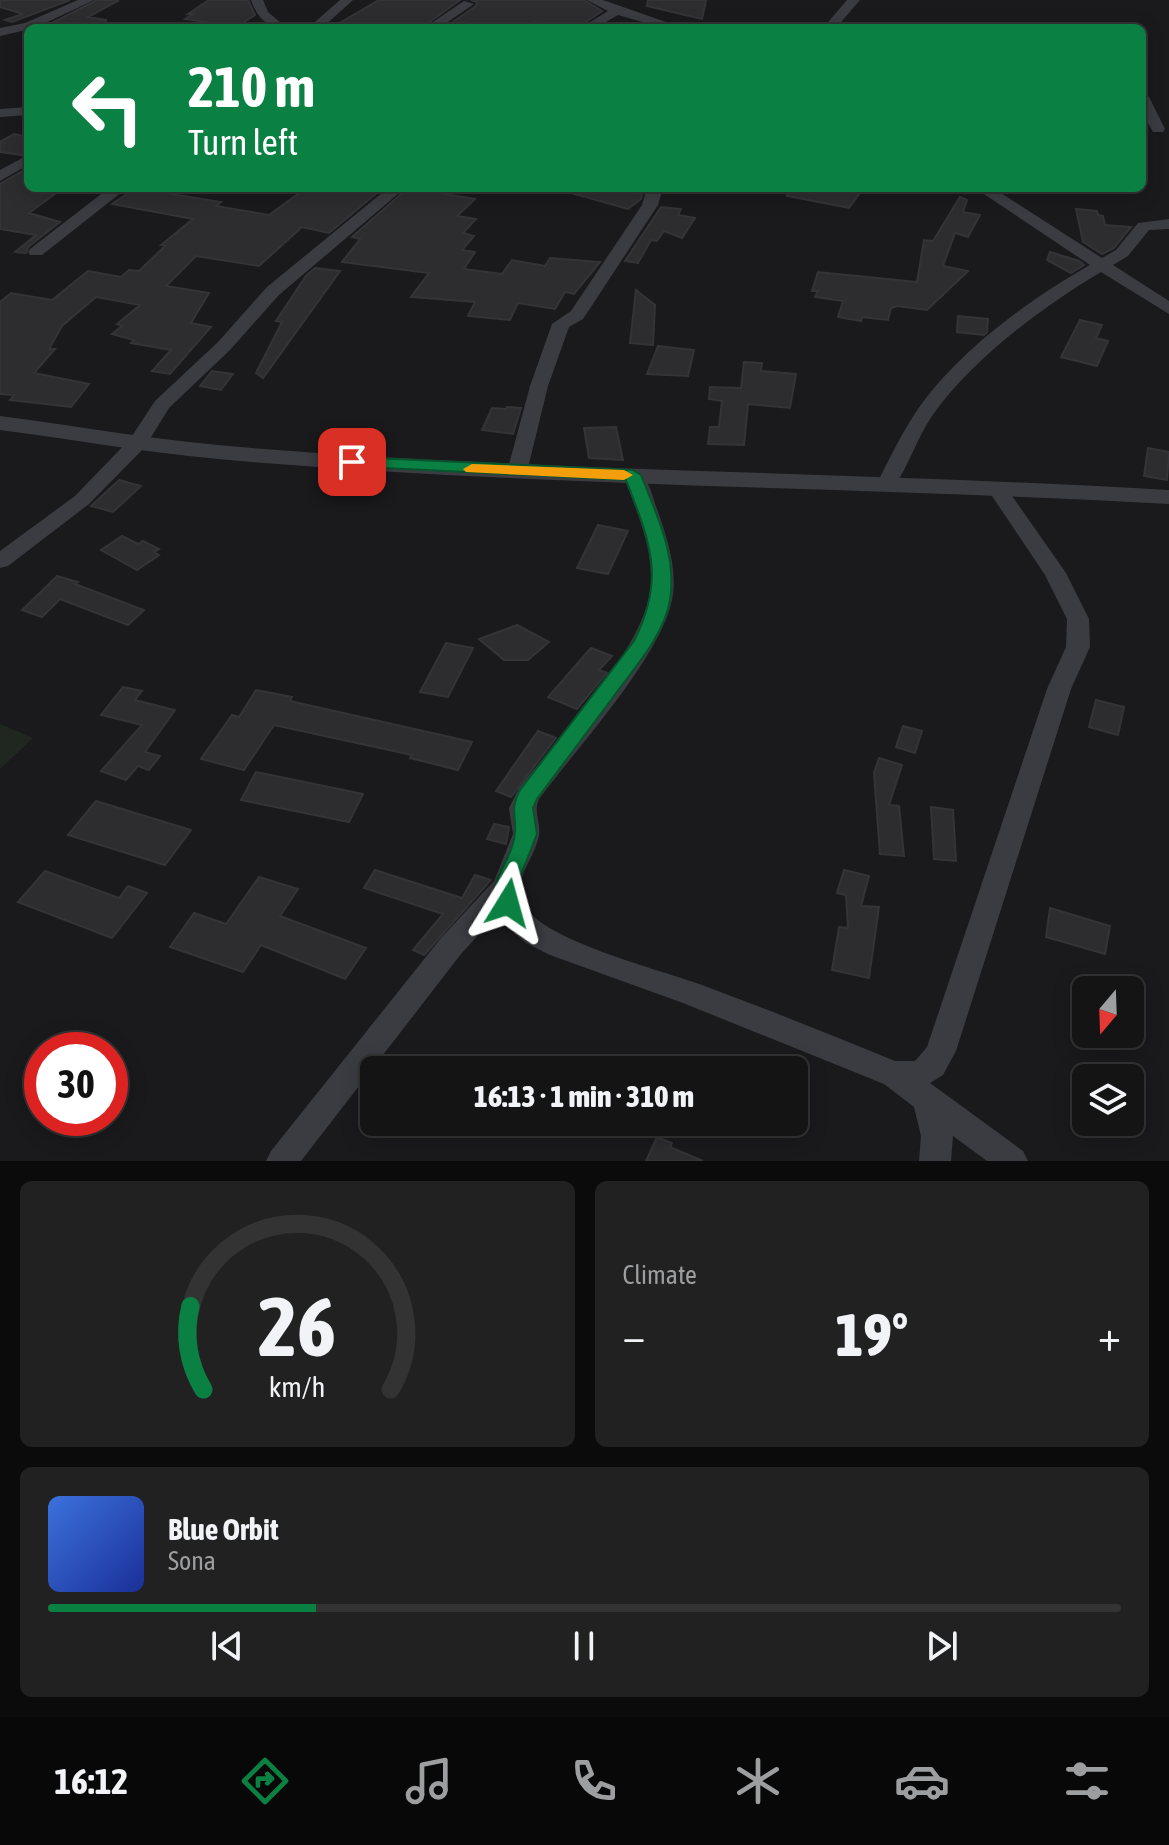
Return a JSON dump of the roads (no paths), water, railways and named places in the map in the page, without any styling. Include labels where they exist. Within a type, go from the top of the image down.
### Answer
[{"type":"street","points":[[34,24],[88,0]]},
{"type":"street","points":[[257,0],[262,14],[276,24]]},
{"type":"street","points":[[319,24],[347,0]]},
{"type":"street","points":[[593,0],[617,11],[663,24]]},
{"type":"street","points":[[833,24],[854,0]]},
{"type":"street","points":[[436,24],[468,4]]},
{"type":"street","points":[[594,24],[617,11]]},
{"type":"street","points":[[0,32],[24,27]]},
{"type":"street","points":[[1146,106],[1156,129]]},
{"type":"street","points":[[0,113],[24,111]]},
{"type":"street","points":[[0,176],[24,161]]},
{"type":"street","points":[[36,252],[114,192]]},
{"type":"street","points":[[0,561],[82,500],[138,443],[162,405],[224,346],[273,291],[392,192]]},
{"type":"street","points":[[517,472],[539,386],[561,324],[577,315],[650,205],[654,192]]},
{"type":"street","points":[[989,192],[1169,309]]},
{"type":"street","points":[[887,483],[924,414],[979,353],[1062,288],[1122,253],[1144,226],[1169,224]]},
{"type":"street","points":[[0,423],[248,455],[517,472],[996,487],[1169,497]]},
{"type":"street","points":[[282,1161],[451,946],[505,887],[526,834],[522,808],[528,795],[642,644],[661,598],[659,545],[633,475]]},
{"type":"street","points":[[894,1074],[915,1076],[932,1067],[941,1051],[1059,689],[1078,647],[1078,619],[1055,573],[1026,535],[996,487]]},
{"type":"street","points":[[505,887],[508,903],[518,920],[536,935],[560,947],[708,1000],[894,1074],[1012,1161]]},
{"type":"street","points":[[924,1097],[935,1118],[939,1142],[935,1161]]}]
